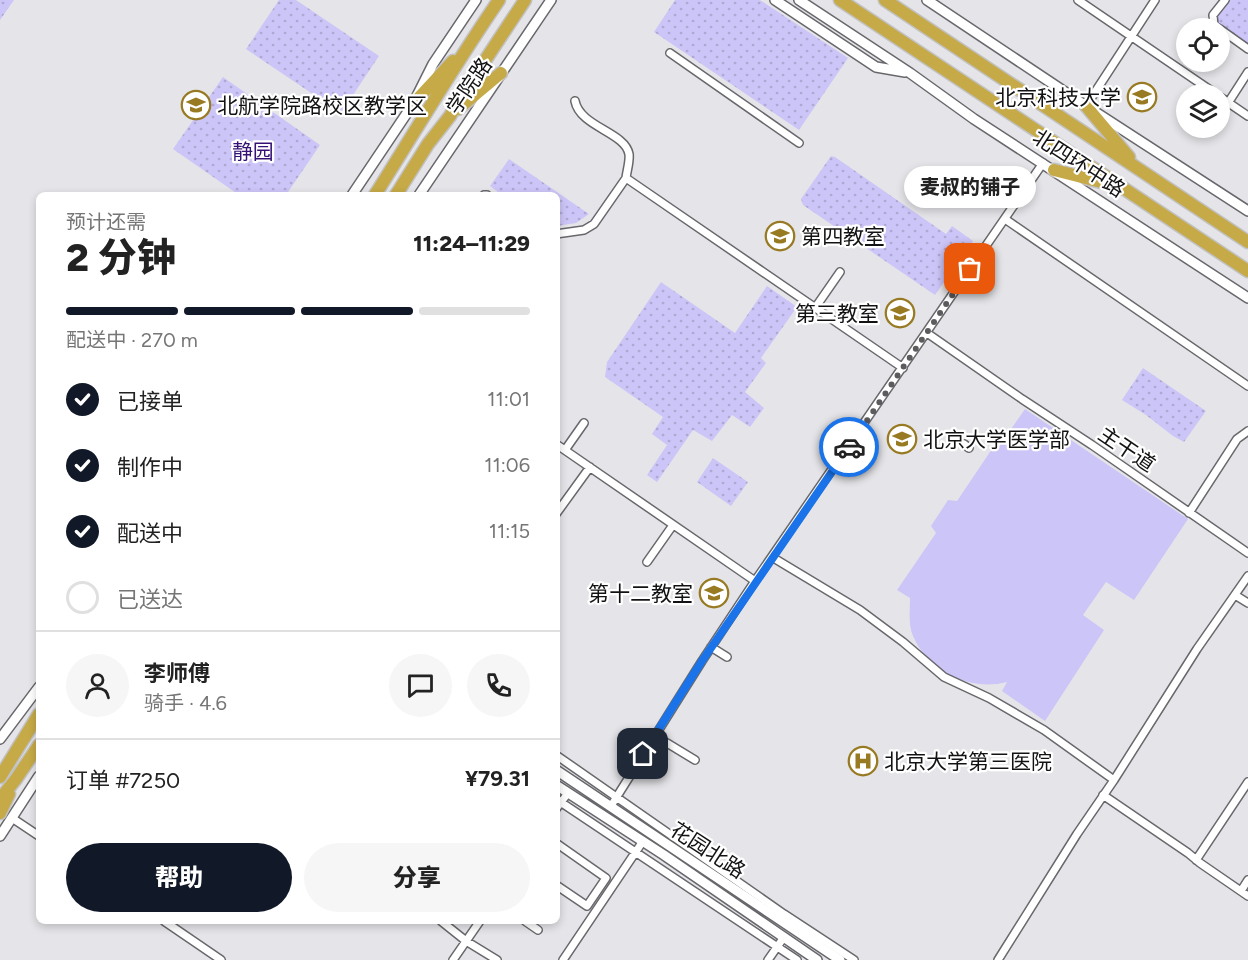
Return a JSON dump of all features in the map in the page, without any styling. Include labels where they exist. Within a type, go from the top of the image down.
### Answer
[{"type":"highway","name":"学院路","points":[[377,192],[466,47],[499,0]]},
{"type":"highway","name":"学院路","points":[[398,192],[525,0]]},
{"type":"highway","name":"北四环中路","points":[[840,0],[1248,271]]},
{"type":"highway","name":"北四环中路","points":[[885,0],[1248,242]]},
{"type":"highway","points":[[413,104],[466,47]]},
{"type":"highway","points":[[450,116],[501,73]]},
{"type":"highway","points":[[1086,106],[1137,167]]},
{"type":"highway","points":[[1048,166],[1123,187]]},
{"type":"highway","points":[[0,777],[36,719]]},
{"type":"highway","points":[[0,799],[36,749]]},
{"type":"highway","points":[[0,813],[16,779]]},
{"type":"street","name":"学院路","points":[[354,192],[413,104],[433,64],[476,0]]},
{"type":"street","name":"学院路","points":[[421,192],[551,0]]},
{"type":"street","points":[[776,0],[876,67],[910,73]]},
{"type":"street","name":"北四环中路","points":[[800,0],[1248,298]]},
{"type":"street","points":[[927,0],[1248,211]]},
{"type":"street","points":[[1078,0],[1201,84]]},
{"type":"street","points":[[1086,106],[1155,0]]},
{"type":"street","points":[[1213,18],[1213,15],[1225,0]]},
{"type":"street","points":[[1230,37],[1248,49]]},
{"type":"street","points":[[670,53],[799,143]]},
{"type":"street","points":[[1230,100],[1248,72]]},
{"type":"street","points":[[560,233],[584,230],[594,224],[626,178],[629,155],[627,148],[618,140],[582,116],[575,101]]},
{"type":"street","points":[[1230,104],[1248,116]]},
{"type":"street","points":[[611,806],[755,581],[1005,219],[1048,166]]},
{"type":"street","points":[[626,178],[903,368]]},
{"type":"street","points":[[1005,219],[1248,386]]},
{"type":"street","points":[[815,308],[840,272]]},
{"type":"street","name":"主干道","points":[[927,333],[1248,553]]},
{"type":"street","points":[[565,450],[584,423]]},
{"type":"street","points":[[1189,513],[1237,440],[1248,431]]},
{"type":"street","points":[[560,447],[755,581]]},
{"type":"street","points":[[560,508],[590,467]]},
{"type":"street","points":[[647,562],[673,525]]},
{"type":"street","points":[[772,557],[860,610],[944,677],[988,698],[1044,730],[1114,780]]},
{"type":"street","points":[[998,960],[1072,841],[1248,576]]},
{"type":"street","points":[[1235,595],[1248,603]]},
{"type":"street","points":[[711,647],[727,657]]},
{"type":"street","points":[[0,739],[36,691]]},
{"type":"street","points":[[667,743],[695,760]]},
{"type":"street","points":[[560,758],[854,960]]},
{"type":"street","name":"花园北路","points":[[560,773],[840,960]]},
{"type":"street","points":[[0,836],[36,781]]},
{"type":"street","points":[[1196,860],[1248,782]]},
{"type":"street","name":"花园北路","points":[[560,788],[643,841],[817,960]]},
{"type":"street","points":[[560,799],[568,793]]},
{"type":"street","points":[[1103,795],[1248,896]]},
{"type":"street","points":[[560,801],[797,960]]},
{"type":"street","points":[[12,818],[36,834]]},
{"type":"street","points":[[563,960],[643,841]]},
{"type":"street","points":[[560,846],[606,878],[587,906],[560,888]]},
{"type":"street","points":[[1241,891],[1248,880]]},
{"type":"street","points":[[168,924],[221,960]]},
{"type":"street","points":[[445,924],[466,941],[497,960]]},
{"type":"street","points":[[453,960],[478,924]]},
{"type":"street","points":[[529,924],[538,930]]},
{"type":"street","points":[[768,960],[784,937]]},
{"type":"green space","points":[[0,0],[14,0],[0,20]]},
{"type":"green space","name":"静园","points":[[279,0],[296,0],[379,56],[341,113],[246,49]]},
{"type":"green space","points":[[675,0],[760,0],[848,58],[799,130],[654,32]]},
{"type":"green space","points":[[1225,0],[1248,0],[1248,49],[1230,36],[1230,18],[1214,18],[1213,15]]},
{"type":"green space","name":"静园","points":[[223,77],[320,145],[288,192],[235,192],[173,149]]},
{"type":"green space","points":[[831,156],[946,234],[952,226],[973,241],[935,295],[803,205],[801,199]]},
{"type":"green space","points":[[509,159],[557,192],[498,192],[490,186]]},
{"type":"green space","points":[[560,194],[589,214],[576,223],[560,226]]},
{"type":"green space","points":[[661,282],[735,333],[767,286],[797,307],[761,358],[766,363],[745,392],[764,408],[750,427],[732,415],[712,441],[693,430],[657,482],[647,475],[667,445],[652,434],[663,417],[605,377],[607,362]]},
{"type":"green space","points":[[1143,368],[1206,411],[1184,442],[1122,400]]},
{"type":"green space","points":[[1025,409],[1188,519],[1134,600],[1106,582],[1083,615],[1104,630],[1045,721],[1002,691],[1007,682],[979,684],[952,676],[940,669],[920,648],[913,636],[910,598],[897,590],[936,533],[931,526],[948,500],[957,501],[994,446],[998,448]]},
{"type":"green space","points":[[713,458],[748,482],[731,506],[697,482]]},
{"type":"way so far","points":[[849,447],[970,269]]},
{"type":"place","name":"北京科技大学","points":[[1142,97]]},
{"type":"place","name":"北航学院路校区教学区","points":[[196,105]]},
{"type":"place","name":"第四教室","points":[[780,236]]},
{"type":"place","name":"麦叔的铺子","points":[[970,269]]},
{"type":"place","name":"第三教室","points":[[900,313]]},
{"type":"place","name":"北京大学医学部","points":[[902,439]]},
{"type":"place","name":"第十二教室","points":[[714,593]]},
{"type":"place","name":"北京大学第三医院","points":[[863,761]]},
{"type":"route","points":[[643,754],[755,581],[849,447]]}]
